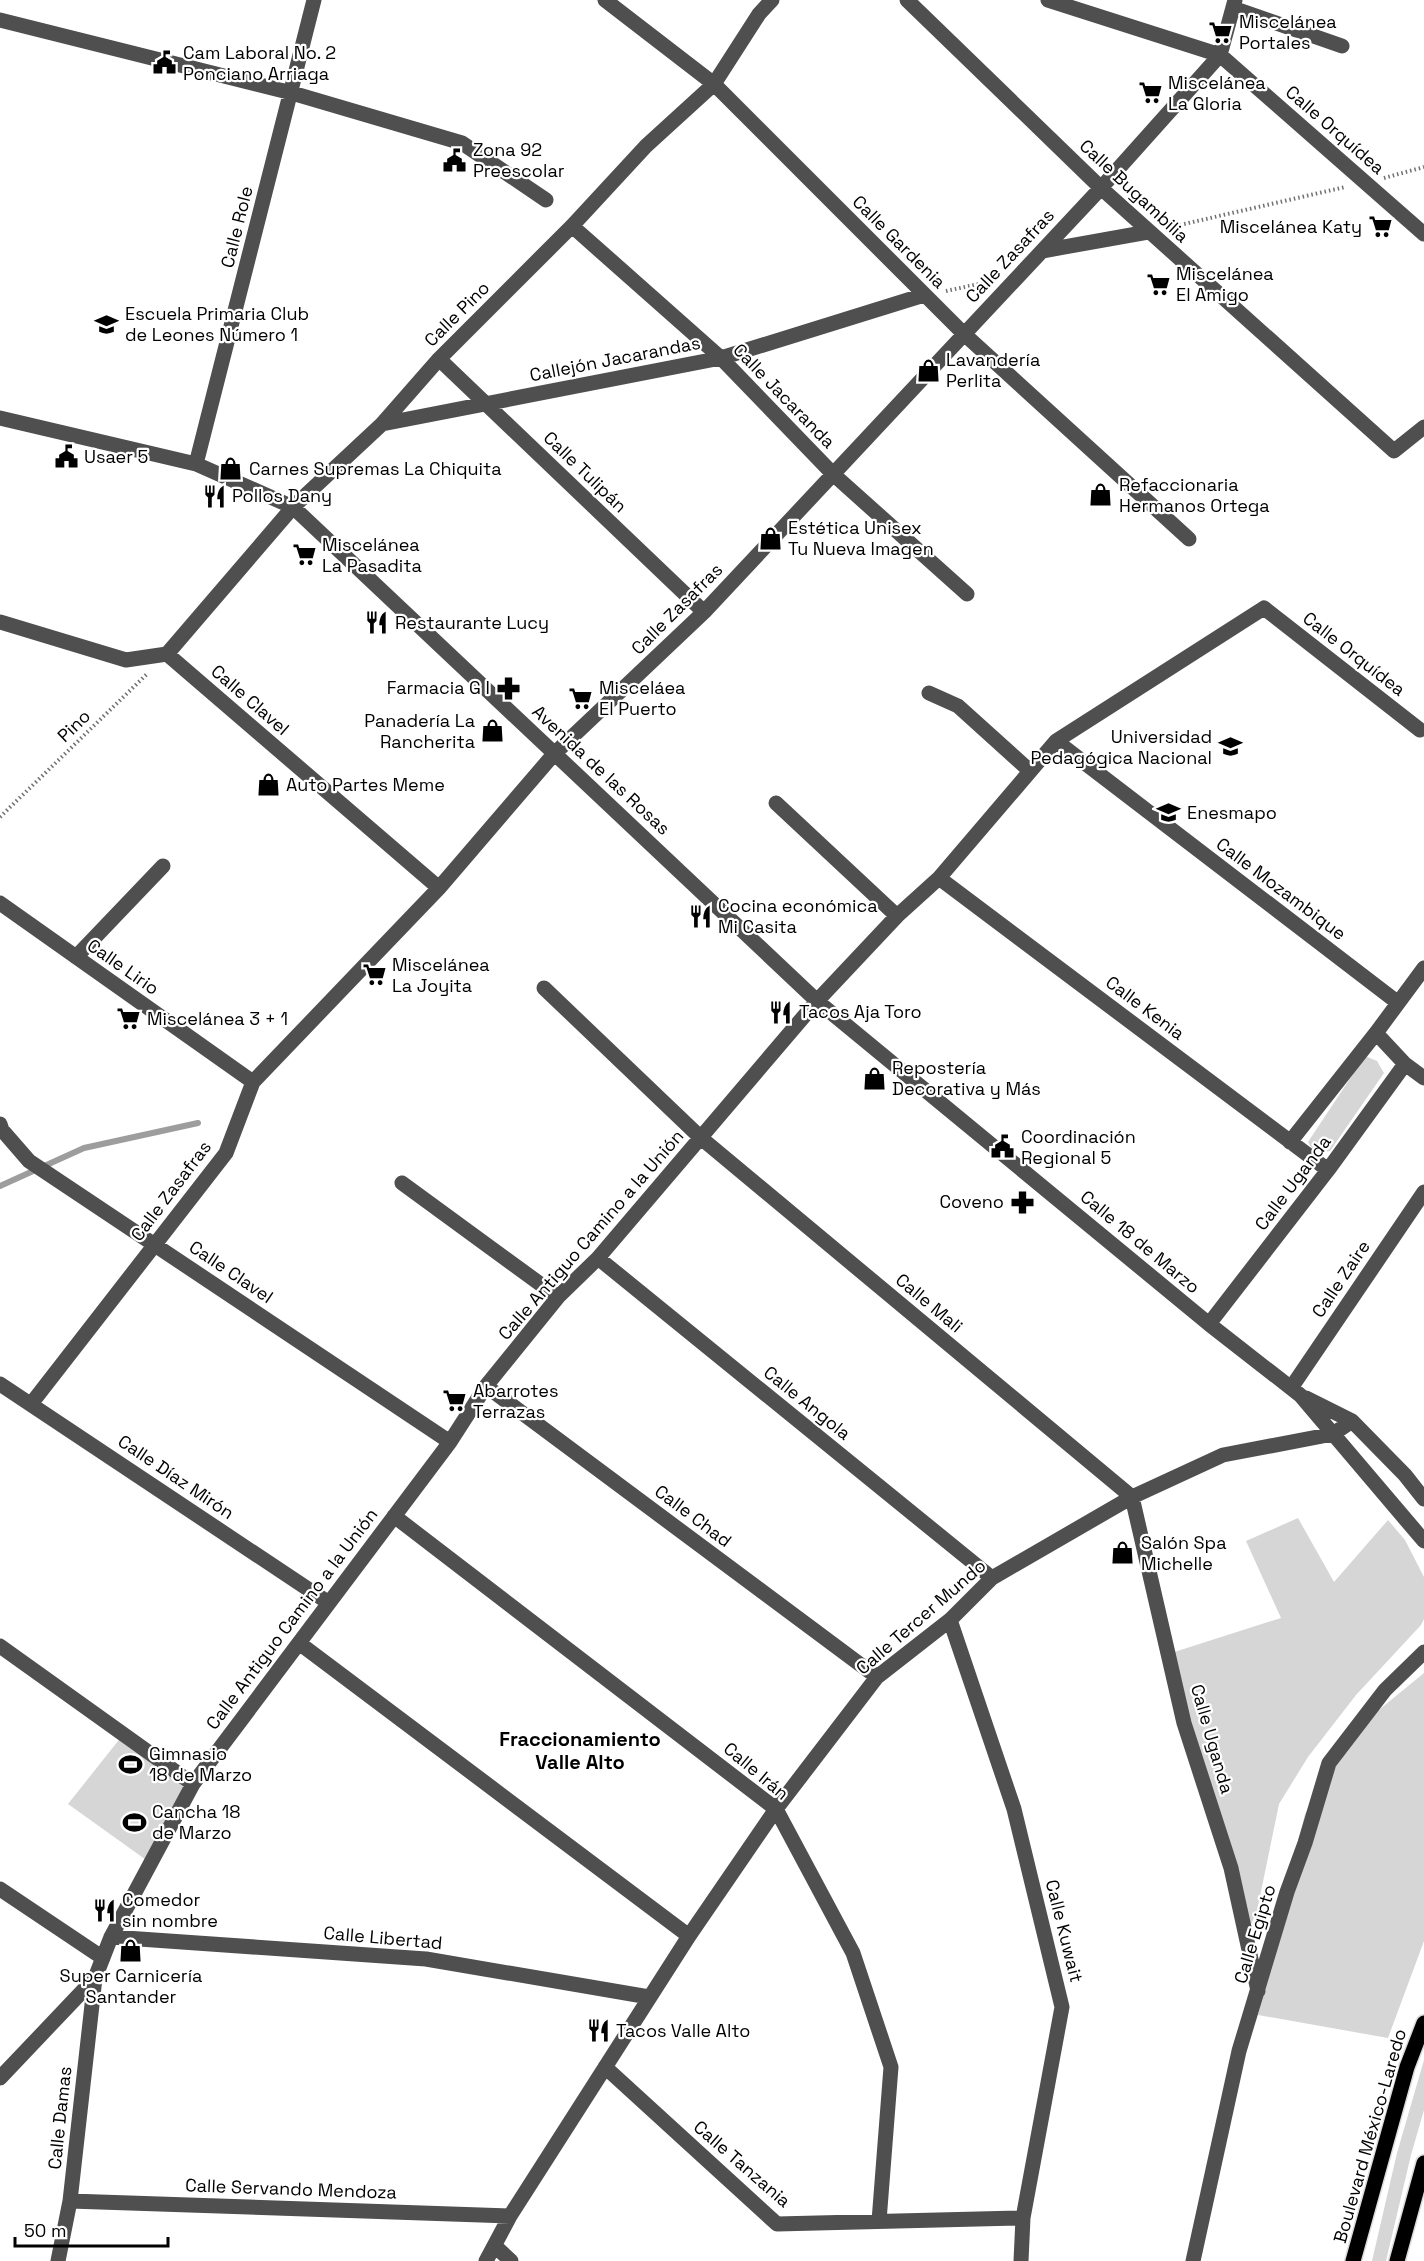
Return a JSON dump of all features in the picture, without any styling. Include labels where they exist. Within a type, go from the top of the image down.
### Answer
[{"type":"main road","name":"Boulevard México-Laredo","points":[[1353,2261],[1407,2067],[1424,2023]]},
{"type":"main road","points":[[1397,2261],[1424,2163]]},
{"type":"street","name":"Calle Role","points":[[196,464],[314,0]]},
{"type":"street","name":"Calle Gardenia","points":[[605,0],[714,84],[963,333],[1189,539]]},
{"type":"street","name":"Calle Pino","points":[[167,654],[293,507],[381,424],[439,359],[572,226],[646,146],[714,84],[759,14],[772,0]]},
{"type":"street","name":"Calle Bugambilia","points":[[907,0],[1148,232],[1394,451],[1424,427]]},
{"type":"street","name":"Calle Orquídea","points":[[1048,0],[1220,56],[1424,234]]},
{"type":"street","points":[[1220,56],[1234,4],[1342,46]]},
{"type":"street","points":[[0,20],[292,93],[462,143],[546,200]]},
{"type":"street","name":"Calle Zasafras","points":[[31,1404],[226,1153],[253,1082],[440,888],[554,754],[704,612],[1101,188],[1220,56]]},
{"type":"street","name":"Calle Jacaranda","points":[[572,226],[721,358],[833,474],[968,594]]},
{"type":"street","points":[[1042,251],[1148,232]]},
{"type":"street","name":"Callejón Jacarandas","points":[[381,424],[721,358],[924,295]]},
{"type":"street","name":"Calle Tulipán","points":[[439,359],[704,612]]},
{"type":"street","name":"Avenida de las Rosas","points":[[0,418],[196,464],[293,507],[817,1001]]},
{"type":"street","name":"Calle Orquídea","points":[[1264,608],[1420,730]]},
{"type":"street","name":"Calle Antiguo Camino a la Unión","points":[[0,2078],[95,1978],[111,1937],[193,1784],[450,1442],[486,1386],[558,1297],[598,1258],[817,1001],[897,916],[939,878],[1056,741],[1264,608]]},
{"type":"street","points":[[0,622],[126,660],[167,654]]},
{"type":"street","name":"Calle Clavel","points":[[167,654],[440,888]]},
{"type":"street","points":[[929,693],[958,706],[1030,771]]},
{"type":"street","name":"Calle Mozambique","points":[[1056,741],[1397,1002]]},
{"type":"street","points":[[776,803],[897,916]]},
{"type":"street","points":[[76,957],[163,866]]},
{"type":"street","name":"Calle Kenia","points":[[939,878],[1328,1170]]},
{"type":"street","name":"Calle Lirio","points":[[0,903],[253,1082]]},
{"type":"street","points":[[1290,1142],[1424,968]]},
{"type":"street","points":[[544,988],[701,1138]]},
{"type":"street","name":"Calle 18 de Marzo","points":[[817,1001],[1209,1324],[1296,1392],[1424,1541]]},
{"type":"street","points":[[1376,1033],[1405,1064],[1424,1078]]},
{"type":"street","name":"Calle Uganda","points":[[1209,1324],[1328,1170],[1405,1064]]},
{"type":"street","name":"Calle Clavel","points":[[0,1124],[2,1130],[29,1161],[450,1442]]},
{"type":"street","name":"Calle Mali","points":[[701,1138],[1132,1497]]},
{"type":"street","points":[[402,1183],[558,1297]]},
{"type":"street","name":"Calle Zaire","points":[[1296,1392],[1424,1192]]},
{"type":"street","name":"Calle Angola","points":[[598,1258],[992,1578]]},
{"type":"street","name":"Calle Díaz Mirón","points":[[0,1384],[329,1603]]},
{"type":"street","name":"Calle Chad","points":[[486,1386],[877,1677]]},
{"type":"street","name":"Calle 18 de Marzo","points":[[1296,1392],[1352,1421],[1406,1475],[1424,1499]]},
{"type":"street","name":"Calle Tercer Mundo","points":[[486,2261],[510,2216],[689,1935],[776,1809],[877,1677],[950,1620],[992,1578],[1132,1497],[1223,1455],[1333,1434],[1352,1421]]},
{"type":"street","name":"Calle Uganda","points":[[1132,1497],[1184,1723],[1231,1868],[1258,1991]]},
{"type":"street","name":"Calle Irán","points":[[394,1516],[776,1809],[853,1953],[891,2067],[879,2221]]},
{"type":"street","name":"Calle Kuwait","points":[[950,1620],[1014,1809],[1062,2007],[1023,2218],[1021,2261]]},
{"type":"street","points":[[299,1643],[689,1935]]},
{"type":"street","points":[[0,1646],[193,1784]]},
{"type":"street","name":"Calle Egipto","points":[[1193,2261],[1239,2051],[1329,1763],[1385,1690],[1424,1652]]},
{"type":"street","points":[[0,1889],[103,1958]]},
{"type":"street","name":"Calle Libertad","points":[[111,1937],[426,1959],[649,1997]]},
{"type":"street","name":"Calle Damas","points":[[58,2261],[70,2201],[95,1978]]},
{"type":"street","name":"Calle Tanzania","points":[[605,2067],[777,2224],[1023,2218]]},
{"type":"street","name":"Calle Servando Mendoza","points":[[70,2201],[510,2216]]},
{"type":"street","points":[[495,2246],[511,2261]]},
{"type":"path","points":[[1148,232],[1424,167]]},
{"type":"path","points":[[924,295],[1017,277]]},
{"type":"path","name":"Pino","points":[[0,817],[167,654]]},
{"type":"shaded area","points":[[1365,1056],[1377,1061],[1384,1073],[1330,1151],[1314,1149],[1308,1142]]},
{"type":"shaded area","points":[[1298,1518],[1334,1582],[1388,1520],[1405,1540],[1424,1577],[1424,1619],[1356,1695],[1308,1757],[1279,1804],[1257,1911],[1246,1935],[1168,1654],[1281,1618],[1246,1541]]},
{"type":"shaded area","points":[[1424,1673],[1424,1941],[1388,2038],[1258,2015],[1305,1814],[1341,1741]]},
{"type":"shaded area","points":[[122,1736],[191,1784],[149,1862],[68,1804]]},
{"type":"shaded area","points":[[1424,2060],[1424,2110],[1386,2261],[1372,2261],[1397,2153]]},
{"type":"waterway","points":[[0,1186],[84,1148],[198,1123]]},
{"type":"place","name":"Miscelánea Portales","points":[[1221,32]]},
{"type":"place","name":"Cam Laboral No. 2 Ponciano Arriaga","points":[[165,63]]},
{"type":"place","name":"Miscelánea La Gloria","points":[[1150,93]]},
{"type":"place","name":"Zona 92 Preescolar","points":[[455,160]]},
{"type":"place","name":"Miscelánea Katy","points":[[1380,227]]},
{"type":"place","name":"Miscelánea El Amigo","points":[[1158,284]]},
{"type":"place","name":"Escuela Primaria Club de Leones Número 1","points":[[107,324]]},
{"type":"place","name":"Lavandería Perlita","points":[[928,370]]},
{"type":"place","name":"Usaer 5","points":[[66,457]]},
{"type":"place","name":"Carnes Supremas La Chiquita","points":[[231,469]]},
{"type":"place","name":"Refaccionaria Hermanos Ortega","points":[[1101,495]]},
{"type":"place","name":"Pollos Dany","points":[[214,496]]},
{"type":"place","name":"Estética Unisex Tu Nueva Imagen","points":[[770,538]]},
{"type":"place","name":"Miscelánea La Pasadita","points":[[304,555]]},
{"type":"place","name":"Restaurante Lucy","points":[[377,623]]},
{"type":"place","name":"Farmacia G I","points":[[508,688]]},
{"type":"place","name":"Misceláea El Puerto","points":[[581,698]]},
{"type":"place","name":"Panadería La Rancherita","points":[[493,731]]},
{"type":"place","name":"Universidad Pedagógica Nacional","points":[[1230,747]]},
{"type":"place","name":"Auto Partes Meme","points":[[268,785]]},
{"type":"place","name":"Enesmapo","points":[[1169,813]]},
{"type":"place","name":"Cocina económica Mi Casita","points":[[700,916]]},
{"type":"place","name":"Miscelánea La Joyita","points":[[374,975]]},
{"type":"place","name":"Tacos Aja Toro","points":[[781,1012]]},
{"type":"place","name":"Miscelánea 3 + 1","points":[[129,1019]]},
{"type":"place","name":"Repostería Decorativa y Más","points":[[874,1078]]},
{"type":"place","name":"Coordinación Regional 5","points":[[1003,1147]]},
{"type":"place","name":"Coveno","points":[[1022,1202]]},
{"type":"place","name":"Abarrotes Terrazas","points":[[455,1401]]},
{"type":"place","name":"Salón Spa Michelle","points":[[1123,1553]]},
{"type":"place","name":"Gimnasio 18 de Marzo","points":[[131,1764]]},
{"type":"place","name":"Cancha 18 de Marzo","points":[[134,1822]]},
{"type":"place","name":"Comedor sin nombre","points":[[104,1910]]},
{"type":"place","name":"Super Carnicería Santander","points":[[131,1950]]},
{"type":"place","name":"Tacos Valle Alto","points":[[598,2031]]},
{"type":"district","name":"Fraccionamiento Valle Alto","points":[[580,1750]]}]
